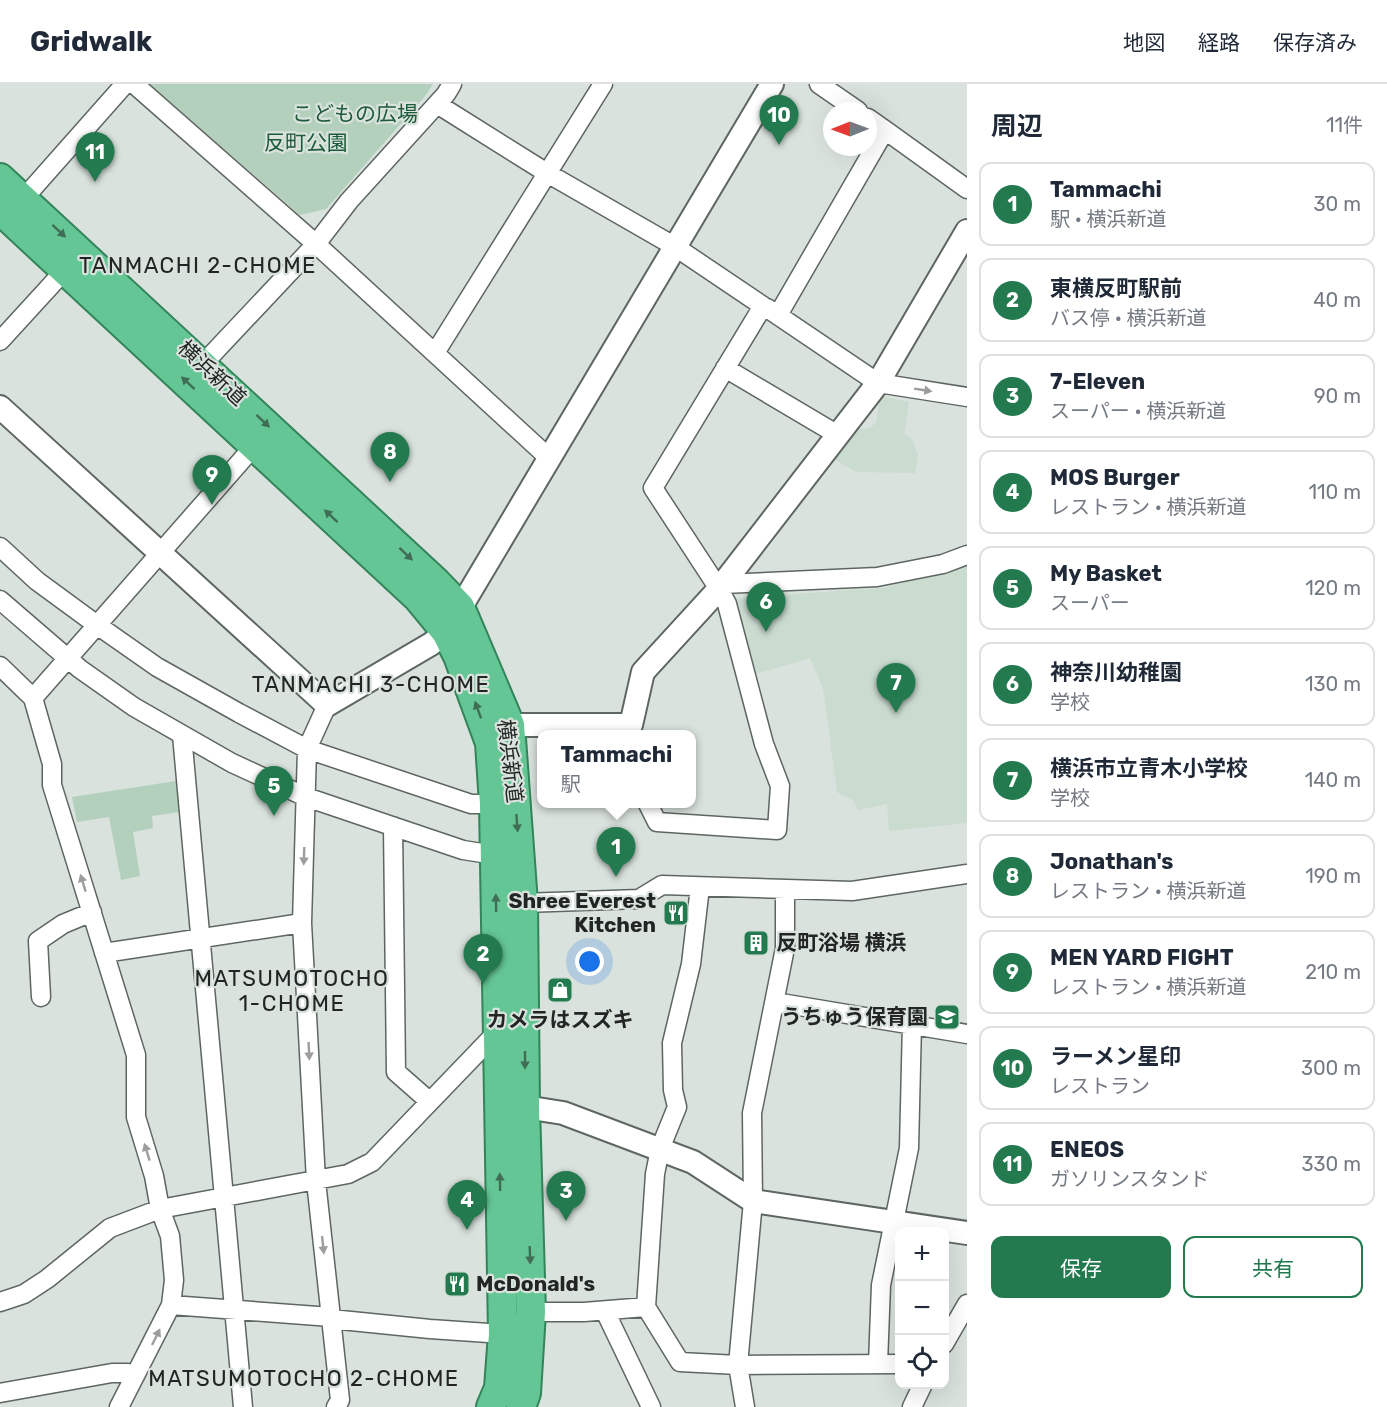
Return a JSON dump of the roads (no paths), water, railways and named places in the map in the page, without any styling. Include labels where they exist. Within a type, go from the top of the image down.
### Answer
[{"type":"highway","name":"横浜新道","points":[[0,178],[11,208],[64,270],[418,598],[446,632],[458,656],[490,743],[494,804],[503,1334],[499,1388],[491,1407]]},
{"type":"highway","name":"横浜新道","points":[[11,208],[203,364],[460,607],[510,725],[523,903],[525,1107],[531,1312],[526,1393],[520,1407]]},
{"type":"street","points":[[11,208],[125,84]]},
{"type":"street","points":[[134,84],[316,244],[549,458]]},
{"type":"street","points":[[203,364],[316,244],[349,201],[437,104],[452,84]]},
{"type":"street","points":[[435,353],[603,84]]},
{"type":"street","points":[[336,1407],[340,1400],[316,1181],[302,923],[307,749],[327,705],[431,644],[446,632],[772,84]]},
{"type":"street","points":[[819,84],[845,102]]},
{"type":"street","points":[[437,104],[547,173],[674,246],[878,383],[967,397]]},
{"type":"street","points":[[877,124],[967,189]]},
{"type":"street","points":[[650,808],[657,822],[777,830],[780,786],[764,744],[721,587],[653,488],[725,368],[770,311],[885,130]]},
{"type":"street","points":[[510,725],[633,730],[643,672],[721,587],[878,383],[967,231]]},
{"type":"street","points":[[0,341],[64,270]]},
{"type":"street","points":[[725,368],[838,435]]},
{"type":"street","points":[[0,407],[327,705]]},
{"type":"street","points":[[33,698],[255,445]]},
{"type":"street","points":[[0,547],[37,581],[157,667],[307,749],[471,804],[494,804]]},
{"type":"street","points":[[721,587],[877,577],[943,564],[967,555]]},
{"type":"street","points":[[0,600],[68,659],[134,707],[232,764],[306,797],[463,850],[495,855]]},
{"type":"street","points":[[0,666],[33,698],[52,764],[52,785],[136,1055],[136,1117],[154,1176],[160,1209],[170,1236],[174,1280],[171,1305],[119,1407]]},
{"type":"street","points":[[182,735],[243,1407]]},
{"type":"street","points":[[393,826],[396,1072],[429,1101]]},
{"type":"street","points":[[523,903],[639,900],[662,885],[852,891],[967,874]]},
{"type":"street","points":[[700,887],[691,964],[672,1043],[673,1090],[677,1107],[660,1149],[655,1174],[646,1307],[680,1362],[738,1365],[895,1364]]},
{"type":"street","points":[[746,1407],[738,1365],[753,1201],[752,1113],[785,948],[785,890]]},
{"type":"street","points":[[41,997],[38,941],[63,924],[92,912]]},
{"type":"street","points":[[104,953],[302,923]]},
{"type":"street","points":[[775,1002],[912,1023],[967,1034]]},
{"type":"street","points":[[878,1364],[881,1284],[909,1148],[912,1023]]},
{"type":"street","points":[[0,1302],[24,1294],[47,1279],[110,1228],[160,1209],[348,1174],[372,1162],[498,1031]]},
{"type":"street","points":[[525,1107],[563,1113],[693,1162],[753,1201],[967,1233]]},
{"type":"street","points":[[949,1337],[967,1304]]},
{"type":"street","points":[[171,1305],[503,1334]]},
{"type":"street","points":[[531,1312],[605,1311],[646,1307]]},
{"type":"street","points":[[605,1311],[651,1407]]},
{"type":"street","points":[[0,1393],[112,1373],[128,1373],[135,1376]]},
{"type":"street","points":[[912,1407],[921,1389]]},
{"type":"place","name":"ラーメン星印","points":[[779,145]]},
{"type":"place","name":"ENEOS","points":[[95,182]]},
{"type":"place","name":"Jonathan's","points":[[390,482]]},
{"type":"place","name":"MEN YARD FIGHT","points":[[212,505]]},
{"type":"place","name":"神奈川幼稚園","points":[[766,632]]},
{"type":"place","name":"横浜市立青木小学校","points":[[896,713]]},
{"type":"place","name":"My Basket","points":[[274,816]]},
{"type":"place","name":"Tammachi","points":[[616,877]]},
{"type":"place","name":"Shree Everest Kitchen","points":[[676,913]]},
{"type":"place","name":"反町浴場 横浜","points":[[756,943]]},
{"type":"place","name":"東横反町駅前","points":[[483,984]]},
{"type":"place","name":"カメラはスズキ","points":[[560,990]]},
{"type":"place","name":"うちゅう保育園","points":[[947,1017]]},
{"type":"place","name":"7-Eleven","points":[[566,1221]]},
{"type":"place","name":"MOS Burger","points":[[467,1230]]},
{"type":"place","name":"McDonald's","points":[[457,1284]]},
{"type":"district","name":"TANMACHI 2-CHOME","points":[[198,265]]},
{"type":"district","name":"TANMACHI 3-CHOME","points":[[371,684]]},
{"type":"district","name":"MATSUMOTOCHO 1-CHOME","points":[[292,990]]},
{"type":"district","name":"MATSUMOTOCHO 2-CHOME","points":[[304,1378]]},
{"type":"park label","name":"こどもの広場","points":[[355,114]]},
{"type":"park label","name":"反町公園","points":[[306,143]]}]
